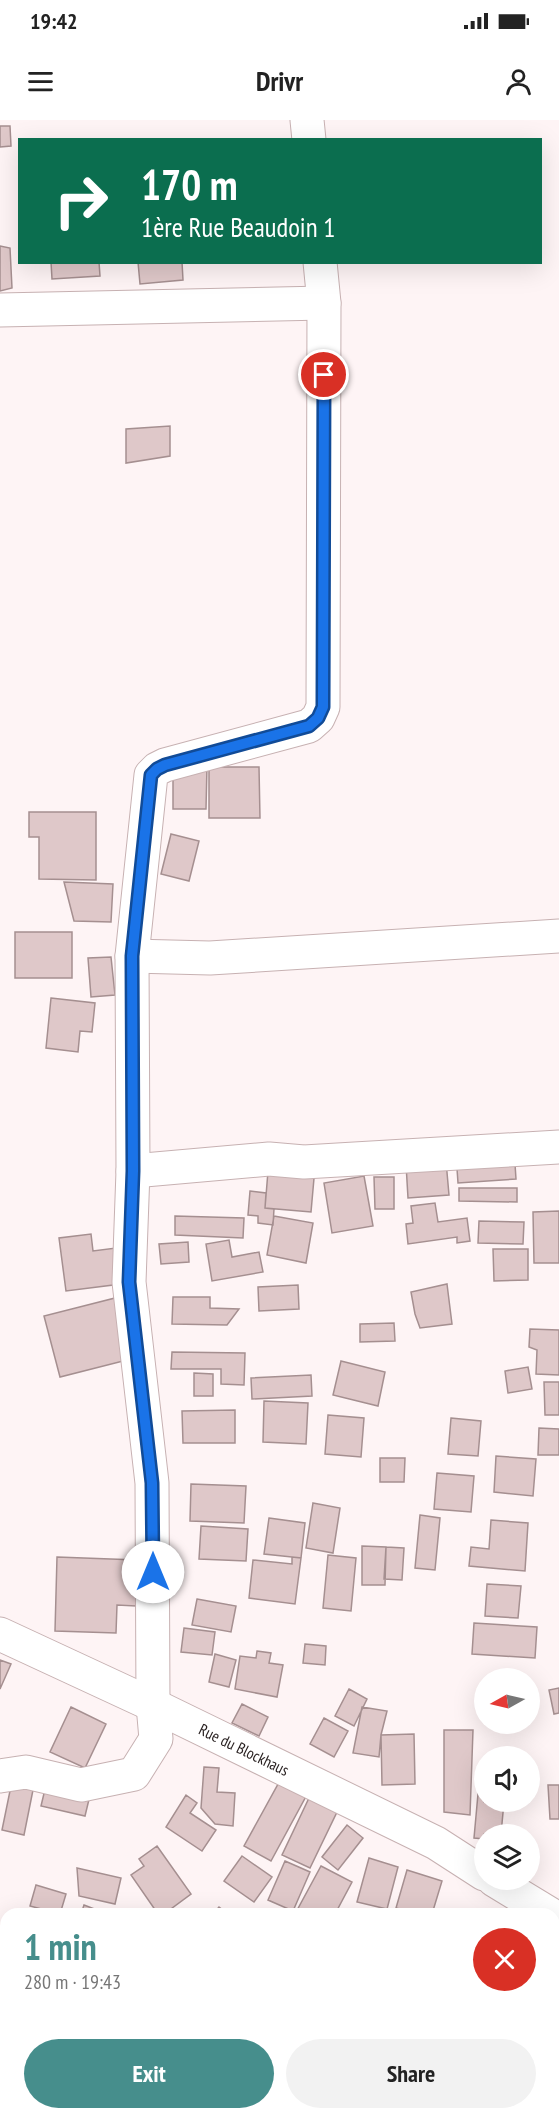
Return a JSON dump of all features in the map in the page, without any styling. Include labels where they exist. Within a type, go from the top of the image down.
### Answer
[{"type":"street","points":[[307,120],[309,138]]},
{"type":"street","points":[[0,1776],[26,1772],[81,1785],[134,1774],[156,1739],[153,1705],[152,1483],[129,1282],[133,1171],[132,956],[151,775],[165,765],[309,726],[318,718],[323,707],[324,303],[320,264]]},
{"type":"street","points":[[0,310],[324,303]]},
{"type":"street","points":[[132,956],[210,958],[559,936]]},
{"type":"street","points":[[133,1171],[269,1159],[304,1162],[559,1147]]},
{"type":"street","name":"Rue du Blockhaus","points":[[0,1634],[153,1705],[436,1843],[474,1868]]},
{"type":"street","points":[[510,1890],[540,1908]]},
{"type":"building","points":[[0,126],[10,126],[11,146],[0,147]]},
{"type":"building","points":[[0,246],[10,248],[12,288],[0,291]]},
{"type":"building","points":[[51,264],[99,264],[100,276],[52,279]]},
{"type":"building","points":[[138,264],[182,264],[183,280],[140,284]]},
{"type":"building","points":[[170,426],[170,456],[126,463],[126,429]]},
{"type":"building","points":[[173,765],[207,766],[206,809],[173,809]]},
{"type":"building","points":[[209,767],[259,767],[260,818],[209,818]]},
{"type":"building","points":[[29,812],[96,812],[96,880],[39,879],[39,837],[29,837]]},
{"type":"building","points":[[171,834],[199,841],[189,881],[161,874]]},
{"type":"building","points":[[64,882],[113,884],[111,922],[74,921]]},
{"type":"building","points":[[15,932],[72,932],[72,978],[15,978]]},
{"type":"building","points":[[111,957],[115,995],[91,997],[88,958]]},
{"type":"building","points":[[51,998],[95,1003],[92,1032],[80,1031],[78,1052],[46,1048]]},
{"type":"building","points":[[514,1149],[516,1179],[458,1183],[456,1154]]},
{"type":"building","points":[[269,1159],[315,1167],[311,1212],[265,1208]]},
{"type":"building","points":[[446,1161],[449,1195],[408,1198],[406,1164]]},
{"type":"building","points":[[364,1176],[373,1226],[332,1233],[324,1183]]},
{"type":"building","points":[[374,1177],[394,1177],[394,1209],[375,1209]]},
{"type":"building","points":[[459,1188],[517,1188],[517,1202],[459,1201]]},
{"type":"building","points":[[250,1191],[266,1193],[265,1208],[274,1209],[273,1225],[258,1223],[258,1216],[248,1215]]},
{"type":"building","points":[[435,1203],[438,1222],[467,1218],[470,1241],[457,1243],[457,1237],[408,1244],[406,1224],[413,1223],[411,1206]]},
{"type":"building","points":[[559,1211],[559,1263],[534,1263],[533,1212]]},
{"type":"building","points":[[175,1216],[244,1218],[243,1238],[175,1235]]},
{"type":"building","points":[[274,1216],[313,1223],[306,1263],[267,1255]]},
{"type":"building","points":[[479,1221],[524,1222],[523,1244],[478,1243]]},
{"type":"building","points":[[91,1234],[93,1251],[116,1248],[121,1284],[66,1291],[59,1238]]},
{"type":"building","points":[[229,1240],[232,1257],[259,1252],[263,1272],[212,1281],[206,1244]]},
{"type":"building","points":[[188,1242],[189,1262],[161,1264],[159,1244]]},
{"type":"building","points":[[493,1249],[528,1249],[528,1280],[494,1281]]},
{"type":"building","points":[[447,1284],[452,1324],[420,1328],[411,1292]]},
{"type":"building","points":[[298,1285],[299,1309],[259,1311],[258,1287]]},
{"type":"building","points":[[119,1297],[135,1358],[60,1377],[44,1316]]},
{"type":"building","points":[[173,1297],[210,1297],[210,1308],[239,1309],[227,1325],[172,1324]]},
{"type":"building","points":[[394,1323],[395,1341],[360,1342],[360,1324]]},
{"type":"building","points":[[530,1329],[559,1330],[559,1375],[536,1374],[537,1350],[529,1347]]},
{"type":"building","points":[[172,1352],[245,1353],[244,1385],[221,1384],[221,1369],[171,1369]]},
{"type":"building","points":[[341,1361],[385,1372],[378,1406],[333,1395]]},
{"type":"building","points":[[528,1367],[532,1389],[508,1393],[505,1371]]},
{"type":"building","points":[[194,1373],[213,1374],[213,1396],[194,1396]]},
{"type":"building","points":[[311,1375],[312,1396],[252,1399],[251,1378]]},
{"type":"building","points":[[544,1382],[559,1382],[559,1415],[545,1415]]},
{"type":"building","points":[[264,1401],[308,1403],[306,1444],[263,1442]]},
{"type":"building","points":[[235,1410],[235,1443],[183,1443],[182,1411]]},
{"type":"building","points":[[328,1415],[364,1418],[361,1457],[325,1454]]},
{"type":"building","points":[[451,1418],[481,1421],[478,1456],[448,1454]]},
{"type":"building","points":[[539,1428],[559,1429],[559,1455],[538,1455]]},
{"type":"building","points":[[496,1456],[536,1459],[533,1496],[494,1492]]},
{"type":"building","points":[[380,1458],[405,1458],[404,1482],[380,1482]]},
{"type":"building","points":[[437,1473],[474,1476],[471,1512],[434,1509]]},
{"type":"building","points":[[191,1484],[246,1486],[244,1523],[190,1521]]},
{"type":"building","points":[[313,1503],[340,1508],[333,1553],[306,1548]]},
{"type":"building","points":[[420,1515],[440,1518],[435,1570],[415,1568]]},
{"type":"building","points":[[269,1518],[305,1523],[301,1558],[264,1554]]},
{"type":"building","points":[[491,1520],[528,1523],[525,1571],[469,1566],[471,1547],[489,1549]]},
{"type":"building","points":[[201,1526],[248,1529],[246,1561],[199,1559]]},
{"type":"building","points":[[362,1546],[386,1547],[385,1585],[362,1585]]},
{"type":"building","points":[[386,1547],[404,1548],[402,1580],[384,1579]]},
{"type":"building","points":[[328,1555],[356,1558],[351,1611],[323,1608]]},
{"type":"building","points":[[57,1557],[137,1560],[136,1606],[117,1605],[116,1633],[55,1631]]},
{"type":"building","points":[[292,1557],[301,1558],[295,1604],[249,1598],[253,1560],[292,1564]]},
{"type":"building","points":[[487,1584],[521,1586],[518,1618],[485,1616]]},
{"type":"building","points":[[197,1599],[236,1606],[231,1632],[192,1625]]},
{"type":"building","points":[[474,1623],[537,1627],[535,1658],[472,1654]]},
{"type":"building","points":[[184,1628],[215,1632],[212,1655],[181,1652]]},
{"type":"building","points":[[305,1644],[326,1646],[325,1665],[303,1663]]},
{"type":"building","points":[[257,1651],[271,1653],[269,1663],[283,1665],[277,1697],[235,1689],[240,1656],[256,1658]]},
{"type":"building","points":[[215,1654],[236,1660],[229,1687],[209,1682]]},
{"type":"building","points":[[0,1660],[11,1664],[0,1689]]},
{"type":"building","points":[[559,1688],[559,1713],[554,1714],[549,1690]]},
{"type":"building","points":[[349,1689],[367,1699],[354,1726],[335,1716]]},
{"type":"building","points":[[242,1704],[268,1717],[259,1736],[232,1723]]},
{"type":"building","points":[[71,1707],[106,1724],[85,1768],[50,1752]]},
{"type":"building","points":[[362,1707],[387,1711],[379,1757],[353,1753]]},
{"type":"building","points":[[324,1718],[348,1731],[334,1757],[310,1744]]},
{"type":"building","points":[[444,1730],[473,1730],[470,1815],[444,1812]]},
{"type":"building","points":[[414,1734],[415,1784],[382,1785],[381,1735]]},
{"type":"building","points":[[204,1767],[219,1768],[217,1792],[235,1793],[233,1826],[215,1824],[201,1808]]},
{"type":"building","points":[[283,1775],[310,1789],[271,1861],[244,1846]]},
{"type":"building","points":[[12,1781],[34,1785],[24,1835],[2,1830]]},
{"type":"building","points":[[47,1781],[91,1791],[85,1816],[41,1806]]},
{"type":"building","points":[[548,1785],[559,1785],[559,1819],[550,1819]]},
{"type":"building","points":[[186,1795],[197,1803],[190,1813],[216,1830],[202,1851],[166,1827]]},
{"type":"building","points":[[309,1798],[337,1812],[310,1868],[282,1855]]},
{"type":"building","points":[[476,1812],[503,1812],[502,1824],[475,1824]]},
{"type":"building","points":[[347,1825],[363,1838],[338,1870],[322,1857]]},
{"type":"building","points":[[157,1846],[191,1894],[172,1908],[154,1908],[131,1875],[144,1866],[139,1859]]},
{"type":"building","points":[[242,1856],[272,1877],[254,1902],[224,1881]]},
{"type":"building","points":[[369,1858],[398,1867],[387,1908],[357,1902]]},
{"type":"building","points":[[285,1861],[310,1872],[294,1908],[286,1908],[268,1900]]},
{"type":"building","points":[[321,1866],[352,1882],[338,1908],[298,1908]]},
{"type":"building","points":[[77,1868],[121,1878],[115,1904],[79,1896]]},
{"type":"building","points":[[407,1870],[442,1881],[434,1908],[396,1908]]},
{"type":"building","points":[[36,1885],[66,1894],[62,1908],[30,1906]]},
{"type":"route","points":[[153,1572],[152,1483],[129,1282],[133,1171],[132,956],[151,775],[165,765],[309,726],[318,718],[323,707],[324,375]]}]
